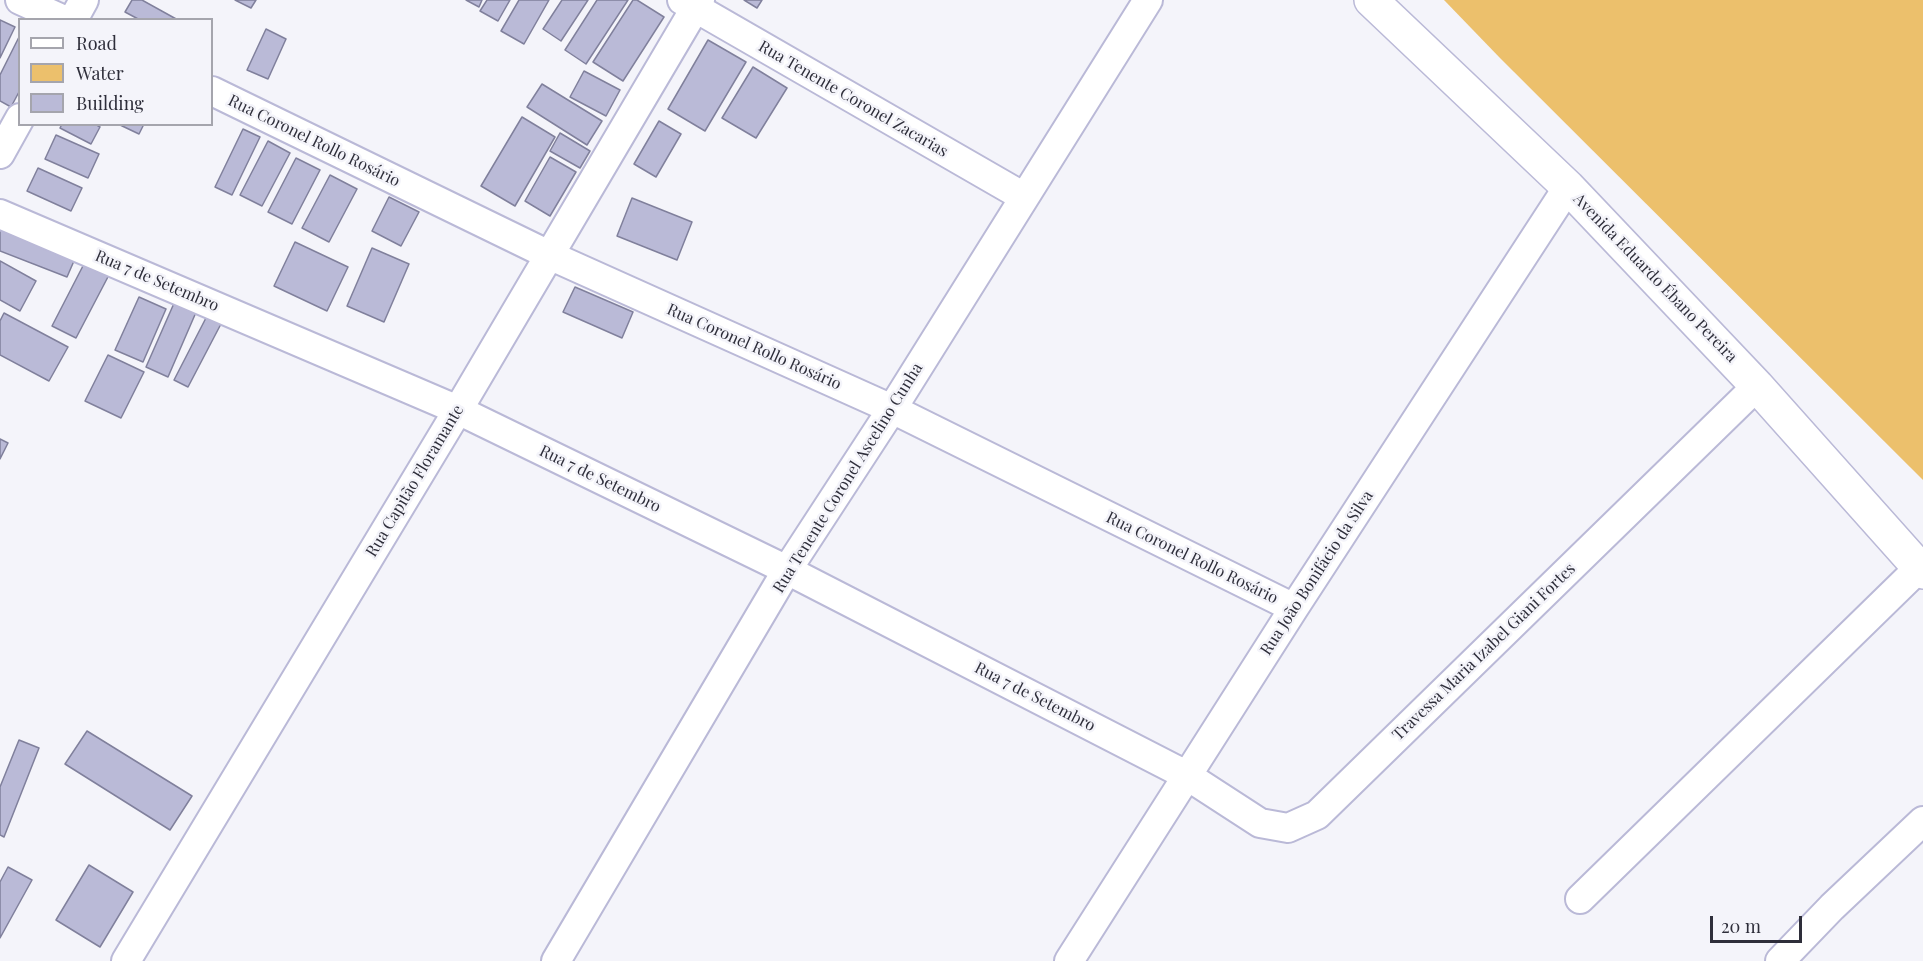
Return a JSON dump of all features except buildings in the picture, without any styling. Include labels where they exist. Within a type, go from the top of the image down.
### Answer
[{"type":"main road","name":"Avenida Eduardo Ébano Pereira","points":[[1371,0],[1568,187],[1757,386],[1921,570]]},
{"type":"street","points":[[20,0],[60,18]]},
{"type":"street","points":[[74,18],[84,0]]},
{"type":"street","name":"Rua Tenente Coronel Ascelino Cunha","points":[[556,961],[788,570],[892,410],[1148,0]]},
{"type":"street","name":"Rua Tenente Coronel Zacarias","points":[[692,2],[1024,197]]},
{"type":"street","name":"Rua Capitão Floramante","points":[[126,961],[458,410],[549,255],[692,2]]},
{"type":"street","name":"Rua Coronel Rollo Rosário","points":[[213,91],[549,255],[892,410],[1294,608]]},
{"type":"street","points":[[0,154],[18,122]]},
{"type":"street","name":"Rua João Bonifácio da Silva","points":[[1069,961],[1186,775],[1568,187]]},
{"type":"street","name":"Rua 7 de Setembro","points":[[0,214],[458,410],[788,570],[1186,775]]},
{"type":"street","name":"Travessa Maria Izabel Giani Fortes","points":[[1186,775],[1260,823],[1288,828],[1317,815],[1757,386]]},
{"type":"street","points":[[1580,899],[1921,570]]},
{"type":"street","points":[[1780,961],[1832,907],[1923,821]]},
{"type":"water","points":[[1444,0],[1923,0],[1923,480],[1500,58]]}]
